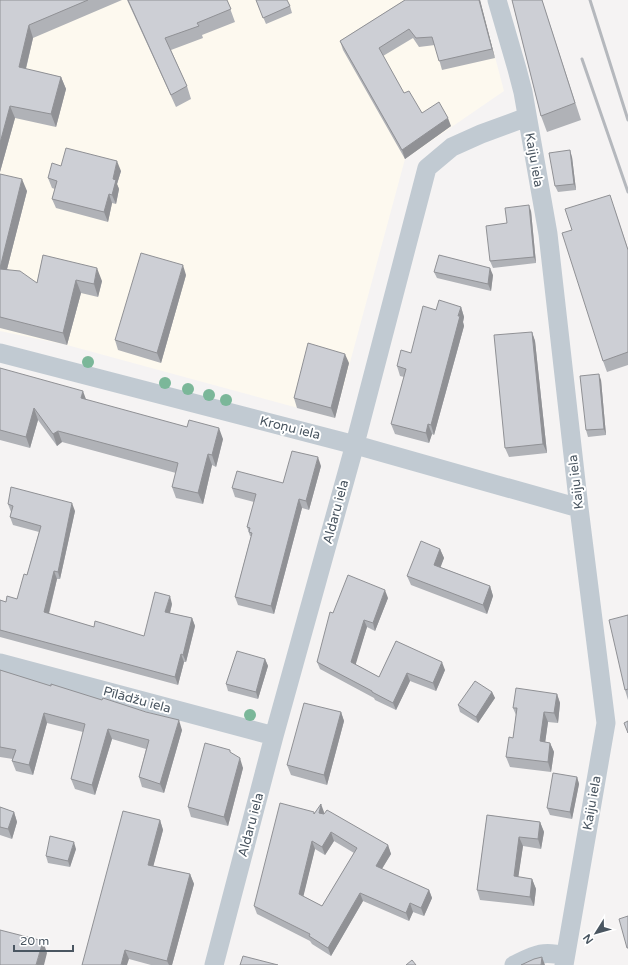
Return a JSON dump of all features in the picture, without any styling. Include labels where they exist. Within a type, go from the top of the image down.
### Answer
[{"type":"street","name":"Kaiju iela","points":[[497,0],[517,69],[548,234],[579,508],[606,723],[564,960]]},
{"type":"street","name":"Aldaru iela","points":[[214,965],[274,736],[355,444],[427,168],[452,147],[481,134],[527,117]]},
{"type":"street","name":"Kroņu iela","points":[[0,353],[355,444],[579,508]]},
{"type":"street","name":"Pīlādžu iela","points":[[0,663],[274,736]]},
{"type":"street","points":[[514,965],[537,954],[551,952],[564,960]]},
{"type":"shaded area","points":[[480,0],[504,91],[405,159],[335,418],[67,345],[0,331],[0,1]]},
{"type":"building","points":[[0,0],[88,0],[29,25],[19,67],[61,77],[51,114],[10,106],[0,143]]},
{"type":"building","points":[[128,0],[227,0],[231,9],[197,23],[199,26],[165,38],[187,86],[171,95]]},
{"type":"building","points":[[256,0],[287,0],[290,6],[263,18]]},
{"type":"building","points":[[405,0],[479,0],[492,49],[439,61],[432,37],[416,38],[409,29],[379,48],[404,93],[409,91],[422,113],[439,102],[448,118],[402,150],[340,41]]},
{"type":"building","points":[[512,0],[542,0],[575,103],[541,116]]},
{"type":"building","points":[[66,148],[117,161],[113,179],[116,180],[112,195],[109,194],[104,212],[52,199],[57,181],[48,178],[52,163],[61,166]]},
{"type":"building","points":[[570,150],[574,184],[555,186],[549,153]]},
{"type":"building","points":[[0,174],[22,179],[0,268]]},
{"type":"building","points":[[610,195],[628,250],[628,352],[603,361],[562,233],[572,230],[565,209]]},
{"type":"building","points":[[529,205],[534,257],[490,261],[486,226],[507,223],[505,208]]},
{"type":"building","points":[[141,253],[183,265],[157,353],[115,340]]},
{"type":"building","points":[[43,255],[97,268],[94,284],[76,280],[63,333],[0,317],[0,269],[20,271],[37,283]]},
{"type":"building","points":[[439,255],[490,268],[488,284],[434,272]]},
{"type":"building","points":[[439,300],[461,307],[458,316],[460,316],[431,425],[428,424],[426,433],[391,424],[406,369],[397,366],[401,350],[411,353],[423,306],[436,310]]},
{"type":"building","points":[[532,332],[543,444],[505,448],[494,335]]},
{"type":"building","points":[[308,343],[345,354],[331,408],[294,398]]},
{"type":"building","points":[[0,368],[83,391],[81,398],[187,427],[189,420],[219,428],[212,455],[208,454],[198,493],[172,487],[178,463],[58,431],[53,434],[34,408],[26,437],[0,430]]},
{"type":"building","points":[[599,374],[604,429],[586,430],[580,376]]},
{"type":"building","points":[[292,451],[318,457],[306,501],[299,499],[271,606],[235,597],[252,533],[249,532],[250,528],[247,527],[256,494],[232,488],[237,471],[283,483]]},
{"type":"building","points":[[11,487],[72,503],[58,572],[54,571],[44,612],[94,627],[95,621],[144,636],[155,592],[170,596],[165,612],[192,618],[183,655],[181,654],[175,677],[0,630],[0,600],[6,602],[7,596],[17,599],[24,574],[27,575],[41,526],[10,517],[13,506],[8,504]]},
{"type":"building","points":[[421,541],[440,549],[434,565],[490,586],[483,605],[407,576]]},
{"type":"building","points":[[348,575],[385,590],[373,623],[364,620],[351,662],[379,677],[396,641],[442,662],[433,683],[407,673],[393,703],[317,662],[330,612],[333,613]]},
{"type":"building","points":[[628,615],[628,689],[625,690],[609,620]]},
{"type":"building","points":[[237,651],[265,659],[256,692],[226,684]]},
{"type":"building","points":[[0,670],[51,686],[51,684],[102,700],[103,698],[146,712],[179,720],[160,784],[139,777],[149,740],[108,729],[92,785],[71,779],[85,724],[44,713],[29,765],[12,761],[16,750],[0,747]]},
{"type":"building","points":[[475,681],[492,692],[476,717],[458,705]]},
{"type":"building","points":[[516,688],[557,694],[554,713],[544,712],[540,741],[550,743],[548,762],[506,757],[509,737],[513,738],[517,708],[513,708]]},
{"type":"building","points":[[304,703],[341,712],[324,775],[287,765]]},
{"type":"building","points":[[628,721],[628,733],[624,723]]},
{"type":"building","points":[[205,743],[230,750],[230,752],[240,758],[224,817],[188,807]]},
{"type":"building","points":[[553,773],[577,777],[570,812],[547,808]]},
{"type":"building","points":[[280,803],[314,812],[314,814],[321,804],[319,813],[324,814],[327,810],[388,845],[376,866],[429,890],[421,908],[410,903],[406,913],[360,893],[328,948],[309,936],[310,934],[254,906]],"holes":[[[331,832],[357,848],[322,906],[299,894],[312,841],[322,847]]]},
{"type":"building","points":[[0,807],[14,812],[8,829],[0,827]]},
{"type":"building","points":[[123,811],[160,820],[148,865],[190,874],[167,961],[125,950],[121,965],[82,965]]},
{"type":"building","points":[[487,815],[540,822],[538,839],[519,837],[514,876],[532,879],[530,897],[477,890]]},
{"type":"building","points":[[50,836],[74,842],[68,861],[46,856]]},
{"type":"building","points":[[628,916],[628,948],[627,948],[619,919]]},
{"type":"building","points":[[0,930],[43,941],[36,965],[0,965]]},
{"type":"building","points":[[243,956],[278,965],[240,965]]},
{"type":"building","points":[[542,957],[541,965],[521,965],[534,959]]},
{"type":"building","points":[[412,960],[416,965],[406,965]]},
{"type":"railway","points":[[590,0],[628,120]]},
{"type":"railway","points":[[582,59],[628,192]]}]
